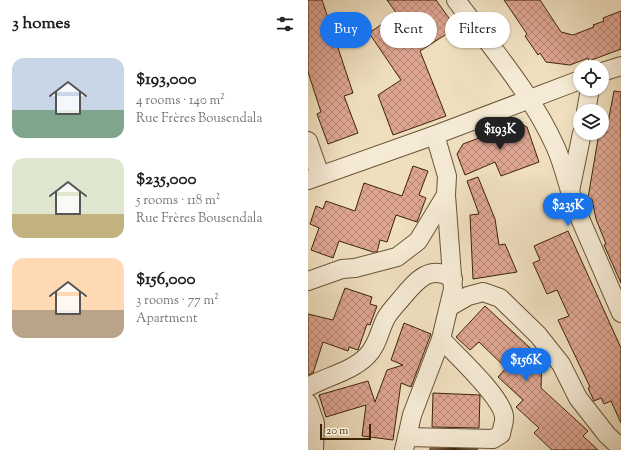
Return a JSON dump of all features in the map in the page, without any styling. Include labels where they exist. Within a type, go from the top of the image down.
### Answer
[{"type":"street","points":[[456,0],[528,99],[556,149],[575,207],[621,312]]},
{"type":"street","points":[[609,70],[621,66]]},
{"type":"street","points":[[308,141],[314,178],[435,135],[573,83]]},
{"type":"street","points":[[435,135],[447,176],[446,195],[453,289],[441,339],[418,400],[406,444],[493,439],[501,434],[505,417],[502,408],[494,396],[441,339]]},
{"type":"street","points":[[570,192],[581,140]]},
{"type":"street","points":[[308,282],[342,269],[355,268],[397,257],[418,241],[446,195]]},
{"type":"street","points":[[308,387],[355,366],[368,356],[379,338],[386,318],[417,280],[425,275],[436,272],[446,274],[453,279]]},
{"type":"street","points":[[449,307],[468,296],[483,292],[500,298],[538,336],[561,364],[578,398],[607,435],[621,448]]},
{"type":"street","points":[[308,403],[315,423],[314,450]]},
{"type":"building","points":[[308,0],[322,0],[326,12],[320,12],[320,48],[338,48],[353,93],[344,96],[358,133],[328,144],[317,114],[321,112],[308,72]]},
{"type":"building","points":[[387,0],[436,0],[445,13],[445,35],[437,40],[437,12],[396,12]]},
{"type":"building","points":[[504,0],[540,0],[561,32],[573,35],[594,27],[593,25],[604,21],[603,18],[621,11],[621,49],[592,60],[589,60],[588,58],[583,60],[573,60],[573,64],[570,65],[546,62],[540,53],[538,55],[525,36],[527,34]]},
{"type":"building","points":[[380,26],[380,48],[425,48],[420,51],[446,116],[393,135],[378,95],[401,80],[372,37],[372,31]]},
{"type":"building","points":[[614,91],[621,92],[621,283],[604,245],[606,244],[596,219],[592,199],[588,198],[598,140],[609,140],[609,117]]},
{"type":"building","points":[[519,123],[527,127],[539,162],[501,176],[495,162],[465,175],[457,154],[463,144]]},
{"type":"building","points":[[413,166],[428,171],[419,195],[426,198],[417,222],[396,215],[387,242],[380,240],[377,252],[339,241],[333,258],[311,250],[319,228],[310,224],[316,206],[323,209],[326,201],[355,211],[364,183],[402,196]]},
{"type":"building","points":[[478,177],[495,219],[499,245],[505,244],[517,272],[473,279],[470,215],[479,214],[467,181]]},
{"type":"building","points":[[568,231],[621,348],[621,423],[611,401],[604,404],[601,398],[594,401],[588,388],[590,387],[558,320],[569,316],[557,290],[547,294],[533,263],[540,260],[534,246]]},
{"type":"building","points":[[345,288],[372,297],[370,304],[377,306],[370,325],[367,324],[358,350],[349,347],[348,351],[323,342],[313,373],[308,375],[308,314],[333,320]]},
{"type":"building","points":[[485,306],[542,359],[541,388],[588,431],[583,436],[598,450],[552,450],[534,433],[539,428],[516,407],[523,400],[498,377],[506,368],[479,342],[470,350],[456,337]]},
{"type":"building","points":[[404,323],[431,334],[411,387],[401,383],[393,440],[362,436],[366,405],[326,417],[319,395],[368,381],[375,402],[387,370],[403,365],[391,360]]},
{"type":"building","points":[[433,393],[480,395],[479,428],[432,427]]},
{"type":"building","points":[[430,448],[478,449],[430,450]]}]
